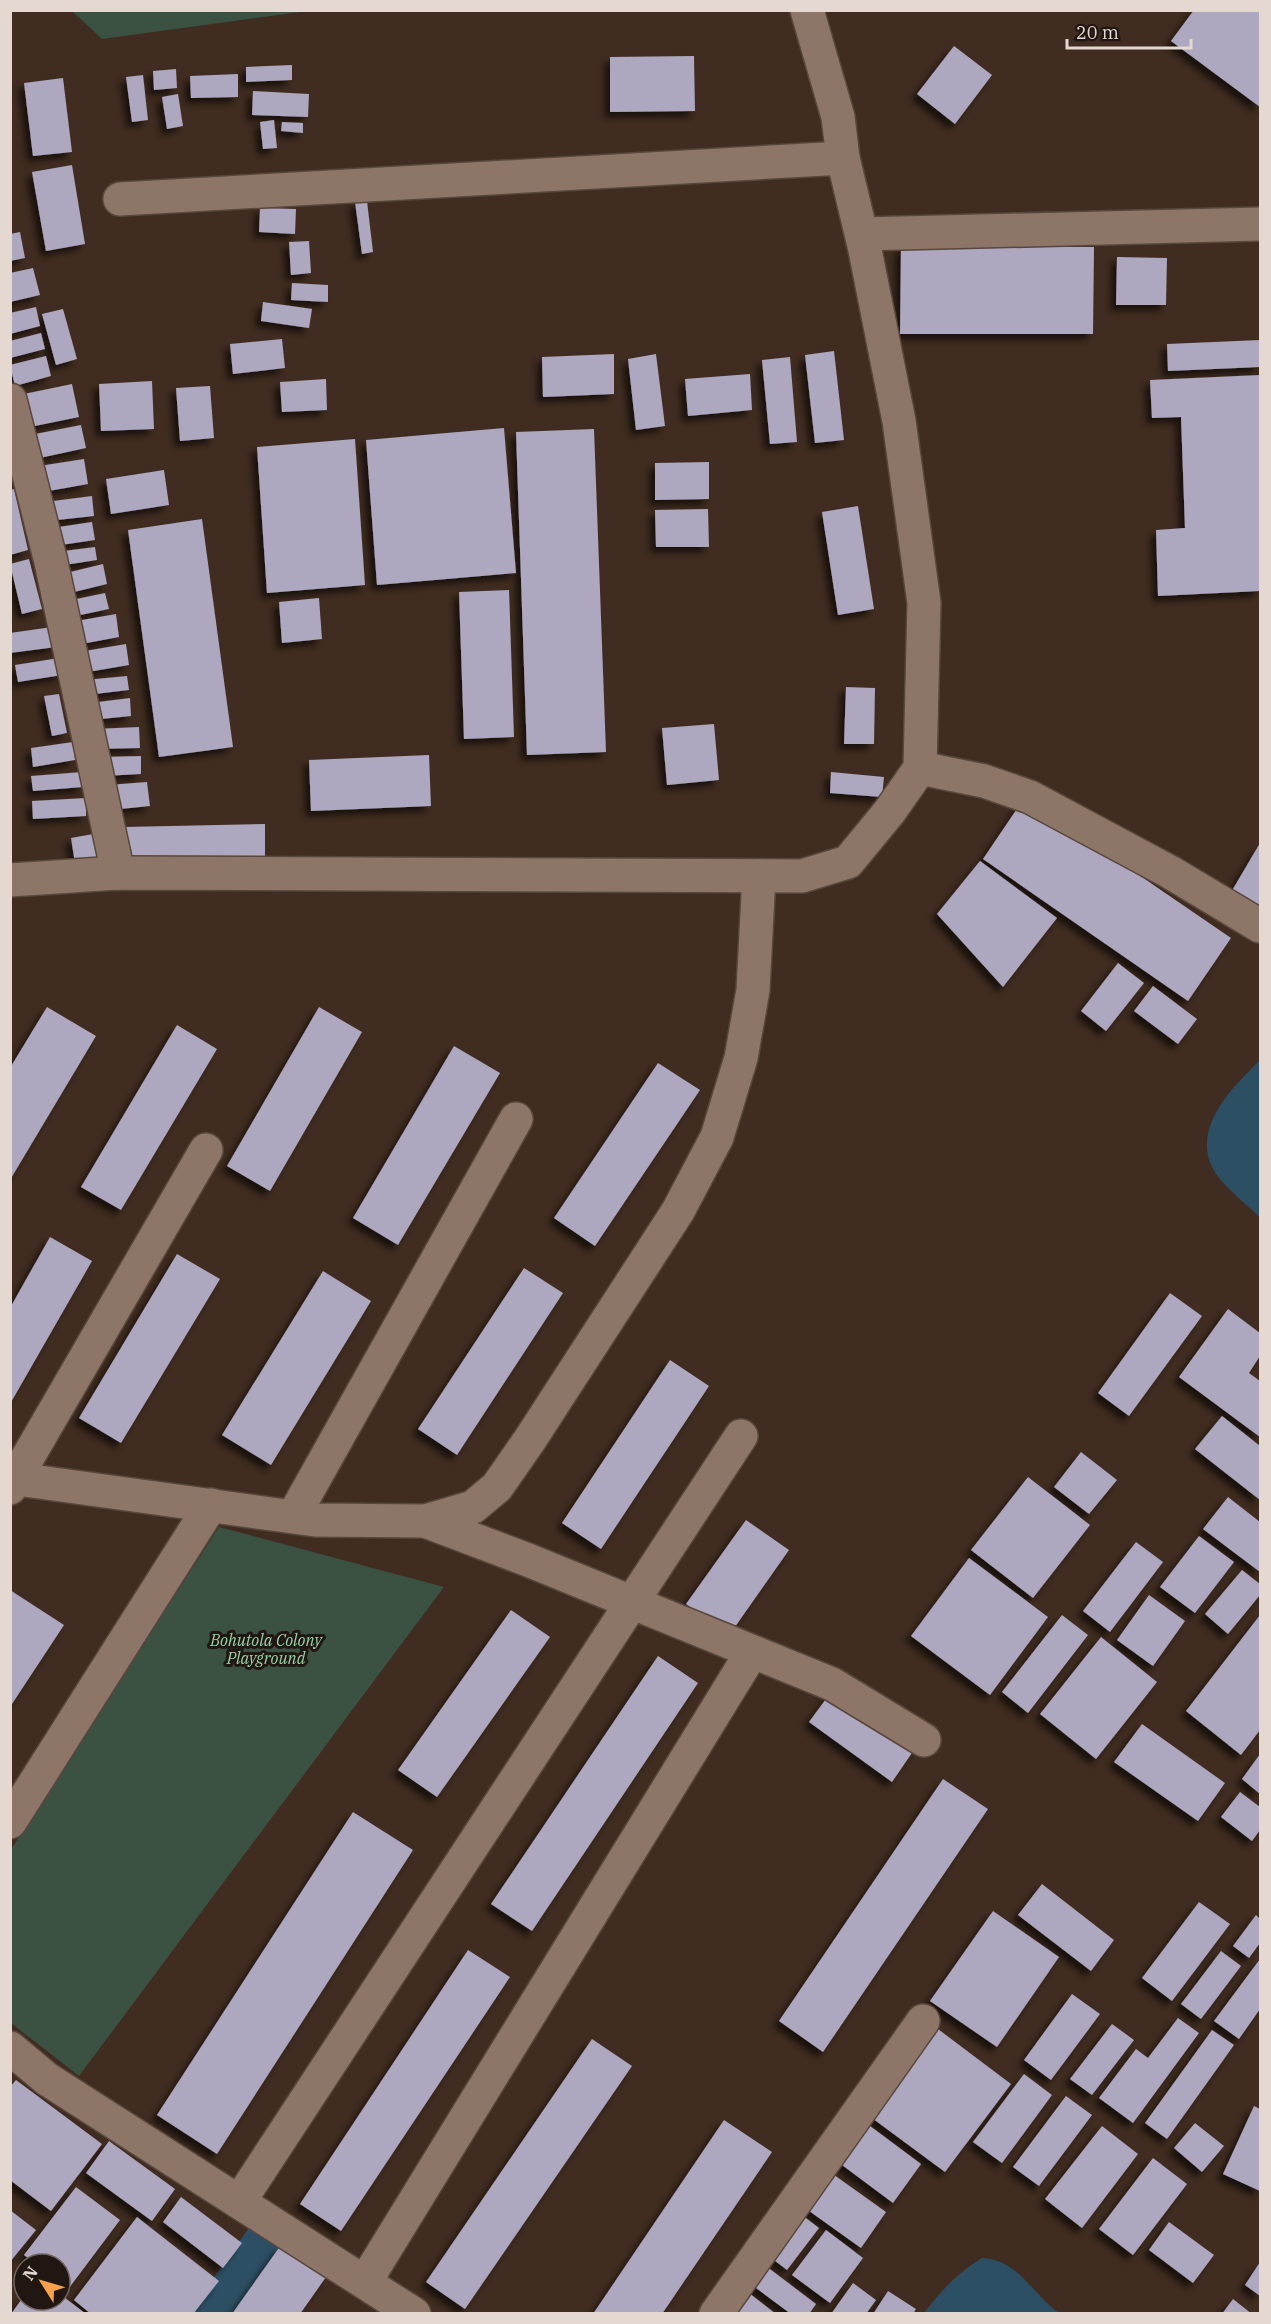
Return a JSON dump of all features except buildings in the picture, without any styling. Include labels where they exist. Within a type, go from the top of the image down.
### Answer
[{"type":"street","points":[[10,880],[118,873],[802,876],[848,862],[890,811],[920,768],[924,603],[899,421],[862,234],[843,158],[838,117],[807,10]]},
{"type":"street","points":[[120,199],[843,158]]},
{"type":"street","points":[[862,234],[1260,224]]},
{"type":"street","points":[[10,400],[51,562],[118,873]]},
{"type":"street","points":[[920,768],[984,781],[1030,797],[1170,872],[1260,926]]},
{"type":"street","points":[[206,1150],[12,1482],[294,1515],[315,1520],[424,1521],[472,1507],[497,1487],[678,1211],[717,1137],[741,1058],[753,990],[759,876]]},
{"type":"street","points":[[294,1515],[516,1119]]},
{"type":"street","points":[[239,2202],[741,1436]]},
{"type":"street","points":[[10,1822],[211,1505]]},
{"type":"street","points":[[424,1521],[528,1560],[832,1684],[924,1740]]},
{"type":"street","points":[[365,2282],[752,1652]]},
{"type":"street","points":[[716,2313],[923,2021]]},
{"type":"street","points":[[10,2048],[47,2079],[414,2313]]},
{"type":"green space","points":[[72,11],[308,11],[102,39]]},
{"type":"green space","name":"Bohutola Colony Playground","points":[[219,1527],[444,1587],[79,2076],[11,2023],[10,1851]]},
{"type":"water","points":[[1260,1060],[1260,1217],[1234,1194],[1212,1167],[1208,1151],[1208,1136],[1219,1108],[1238,1082]]},
{"type":"water","points":[[982,2258],[995,2260],[1016,2271],[1059,2313],[924,2313],[950,2283]]},
{"type":"waterway","points":[[215,2314],[268,2239]]}]
